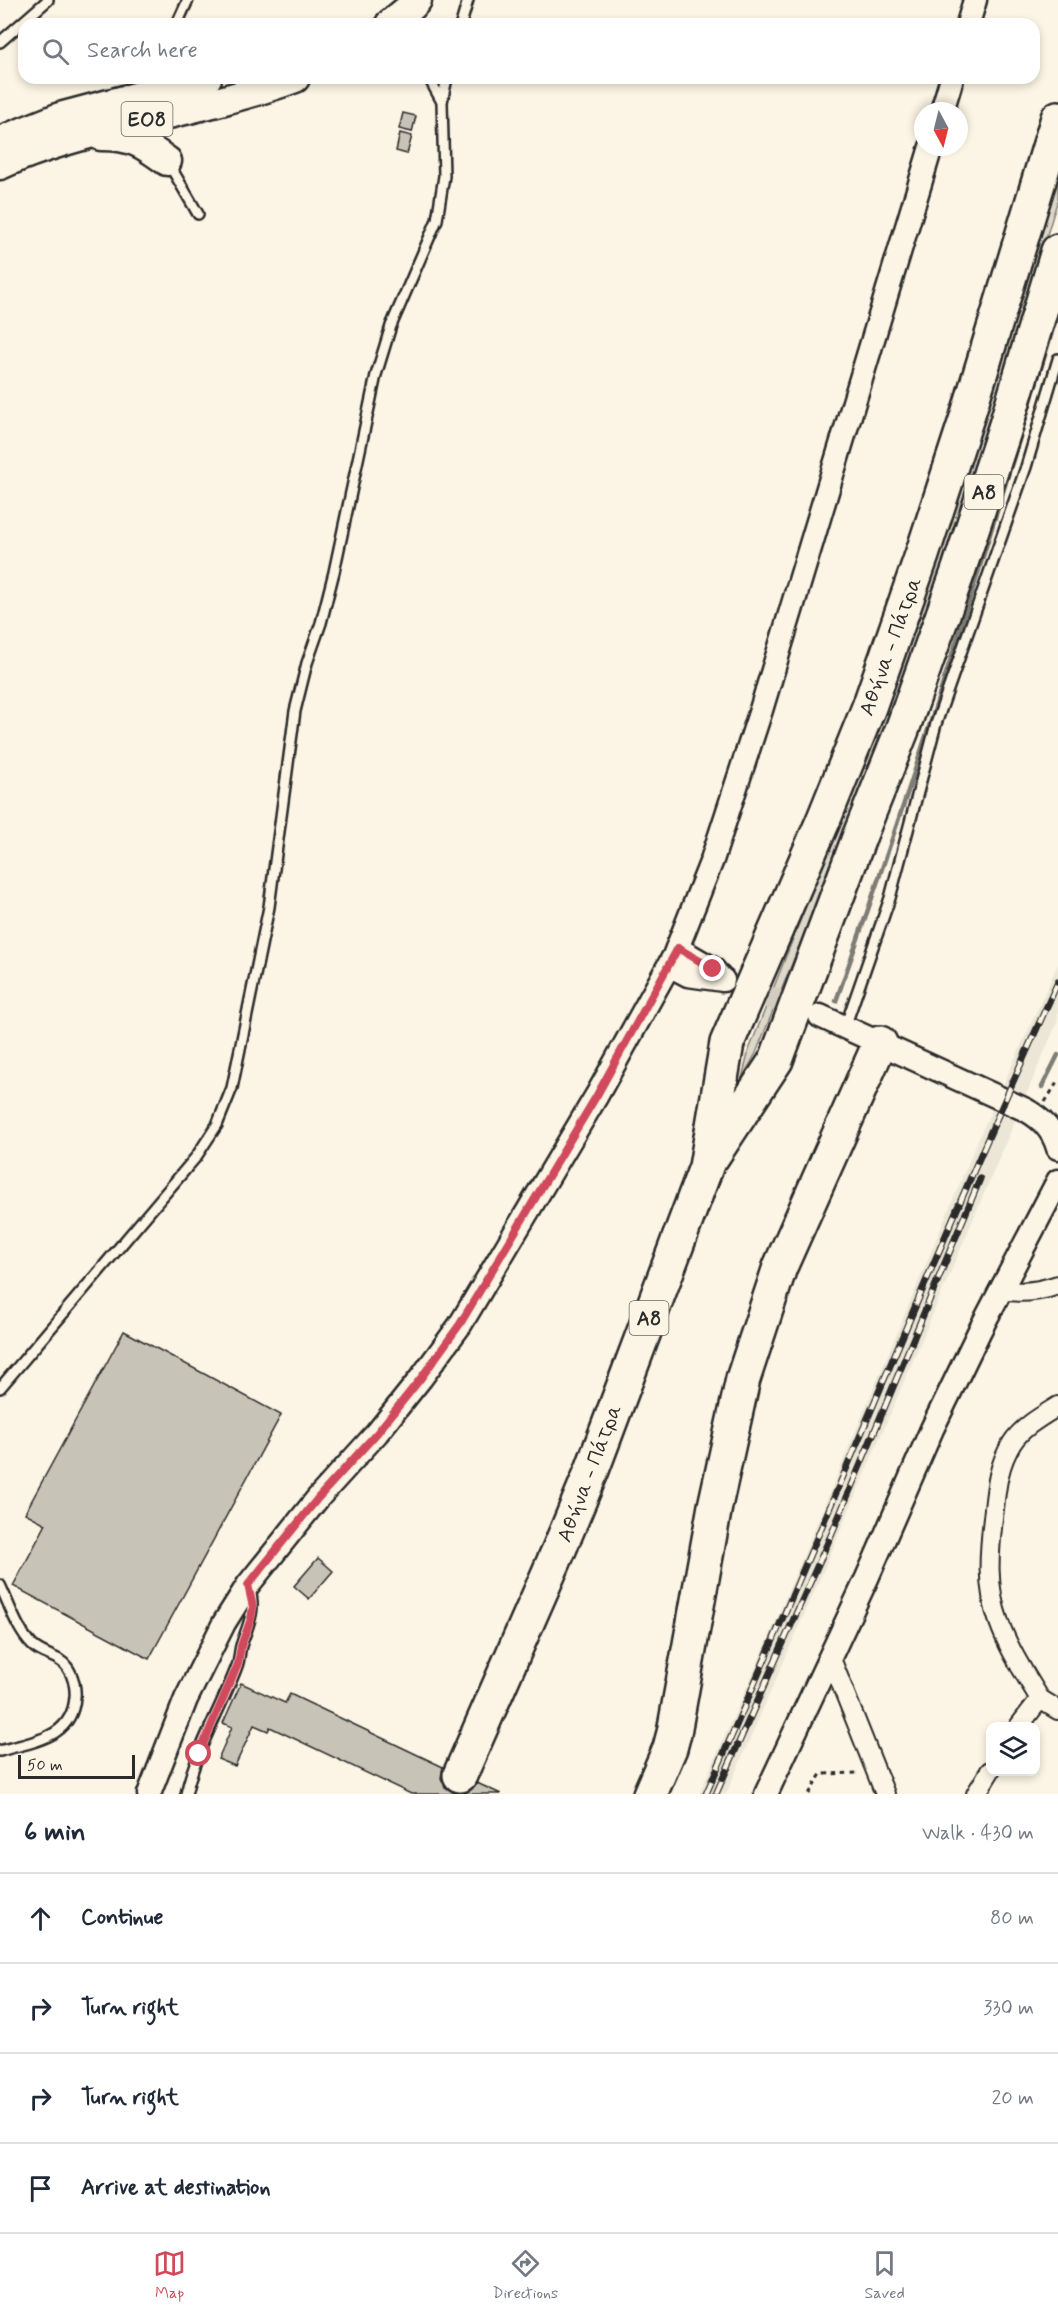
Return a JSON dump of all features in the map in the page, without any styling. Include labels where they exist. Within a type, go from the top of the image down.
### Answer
[{"type":"highway","name":"Αθήνα - Πάτρα","points":[[460,1775],[575,1511],[706,1167],[727,1043],[823,821],[872,696],[922,555],[968,414],[1058,118]]},
{"type":"highway","name":"Αθήνα - Πάτρα","points":[[706,1167],[776,1060],[902,730],[955,579],[1058,251]]},
{"type":"highway","points":[[650,1794],[674,1733],[715,1506],[743,1379],[780,1267],[880,1043]]},
{"type":"main road","name":"ΕΟ8","points":[[0,165],[29,152],[81,136],[192,84]]},
{"type":"main road","name":"ΕΟ8","points":[[175,91],[228,98],[276,84]]},
{"type":"main road","points":[[167,161],[164,144],[175,91]]},
{"type":"main road","name":"ΕΟ8","points":[[0,141],[60,117],[92,108],[139,107]]},
{"type":"main road","points":[[81,136],[129,138],[167,161]]},
{"type":"street","points":[[970,18],[975,0]]},
{"type":"street","points":[[945,102],[950,84]]},
{"type":"street","points":[[149,1794],[186,1699],[224,1623],[248,1585],[318,1498],[377,1433],[460,1324],[597,1095],[673,957],[712,860],[762,710],[928,156]]},
{"type":"street","points":[[820,1016],[1036,1116],[1052,1133],[1058,1148]]},
{"type":"street","points":[[766,1794],[932,1428],[1000,1290],[1058,1181]]},
{"type":"street","points":[[1000,1290],[1018,1293],[1046,1290],[1058,1285]]},
{"type":"street","points":[[1058,1406],[1025,1429],[1013,1441],[1003,1460],[996,1481],[988,1554],[990,1589],[998,1621],[1011,1650],[1040,1699],[1058,1710]]},
{"type":"street","points":[[830,1656],[883,1787]]},
{"type":"street","points":[[1022,1722],[1040,1699]]},
{"type":"street","points":[[976,1794],[987,1776]]},
{"type":"lane","points":[[27,18],[48,0]]},
{"type":"lane","points":[[180,18],[188,0]]},
{"type":"lane","points":[[462,18],[468,0]]},
{"type":"lane","points":[[0,42],[18,26]]},
{"type":"lane","points":[[432,84],[442,102]]},
{"type":"lane","points":[[0,1388],[196,1157],[217,1125],[232,1088],[269,907],[297,701],[334,572],[379,365],[391,326],[437,220],[444,176],[442,102],[446,84]]},
{"type":"lane","points":[[139,107],[198,214]]},
{"type":"lane","points":[[845,1027],[890,898],[936,724],[1026,467],[1058,359]]},
{"type":"lane","points":[[0,1585],[21,1630],[32,1645],[44,1654],[58,1658],[68,1668],[74,1680],[75,1695],[72,1715],[66,1726],[52,1735],[0,1751]]},
{"type":"lane","points":[[186,1794],[199,1754],[238,1664],[253,1607],[248,1585]]},
{"type":"path","points":[[1036,1116],[1058,1081]]},
{"type":"path","points":[[808,1794],[821,1774],[868,1774],[883,1787]]},
{"type":"shaded area","points":[[1058,170],[1058,199],[978,458],[914,650],[875,757],[824,884],[756,1053],[742,1078],[749,1050],[883,711]]},
{"type":"shaded area","points":[[1058,964],[1058,1020],[825,1567],[726,1794],[699,1794],[767,1642],[978,1140]]},
{"type":"building","points":[[403,113],[416,116],[412,132],[399,129]]},
{"type":"building","points":[[400,133],[412,136],[407,154],[396,151]]},
{"type":"building","points":[[124,1331],[281,1415],[149,1659],[13,1586],[46,1524],[25,1513]]},
{"type":"building","points":[[318,1558],[333,1571],[309,1599],[294,1586]]},
{"type":"building","points":[[241,1683],[285,1703],[290,1694],[443,1767],[441,1778],[445,1787],[463,1794],[411,1794],[270,1727],[268,1731],[254,1725],[235,1766],[218,1759],[232,1727],[223,1723]]},
{"type":"building","points":[[477,1783],[501,1794],[463,1794]]},
{"type":"waterway","points":[[836,1001],[923,744],[1058,312]]},
{"type":"waterway","points":[[1042,1087],[1058,1055]]},
{"type":"tunnel","points":[[737,985],[807,1012]]},
{"type":"railway","points":[[706,1794],[968,1184],[1058,982]]},
{"type":"railway","points":[[716,1794],[832,1533],[980,1179]]},
{"type":"route","points":[[199,1754],[238,1664],[253,1607],[248,1585],[318,1498],[377,1433],[460,1324],[597,1095],[678,948],[713,969]]}]
